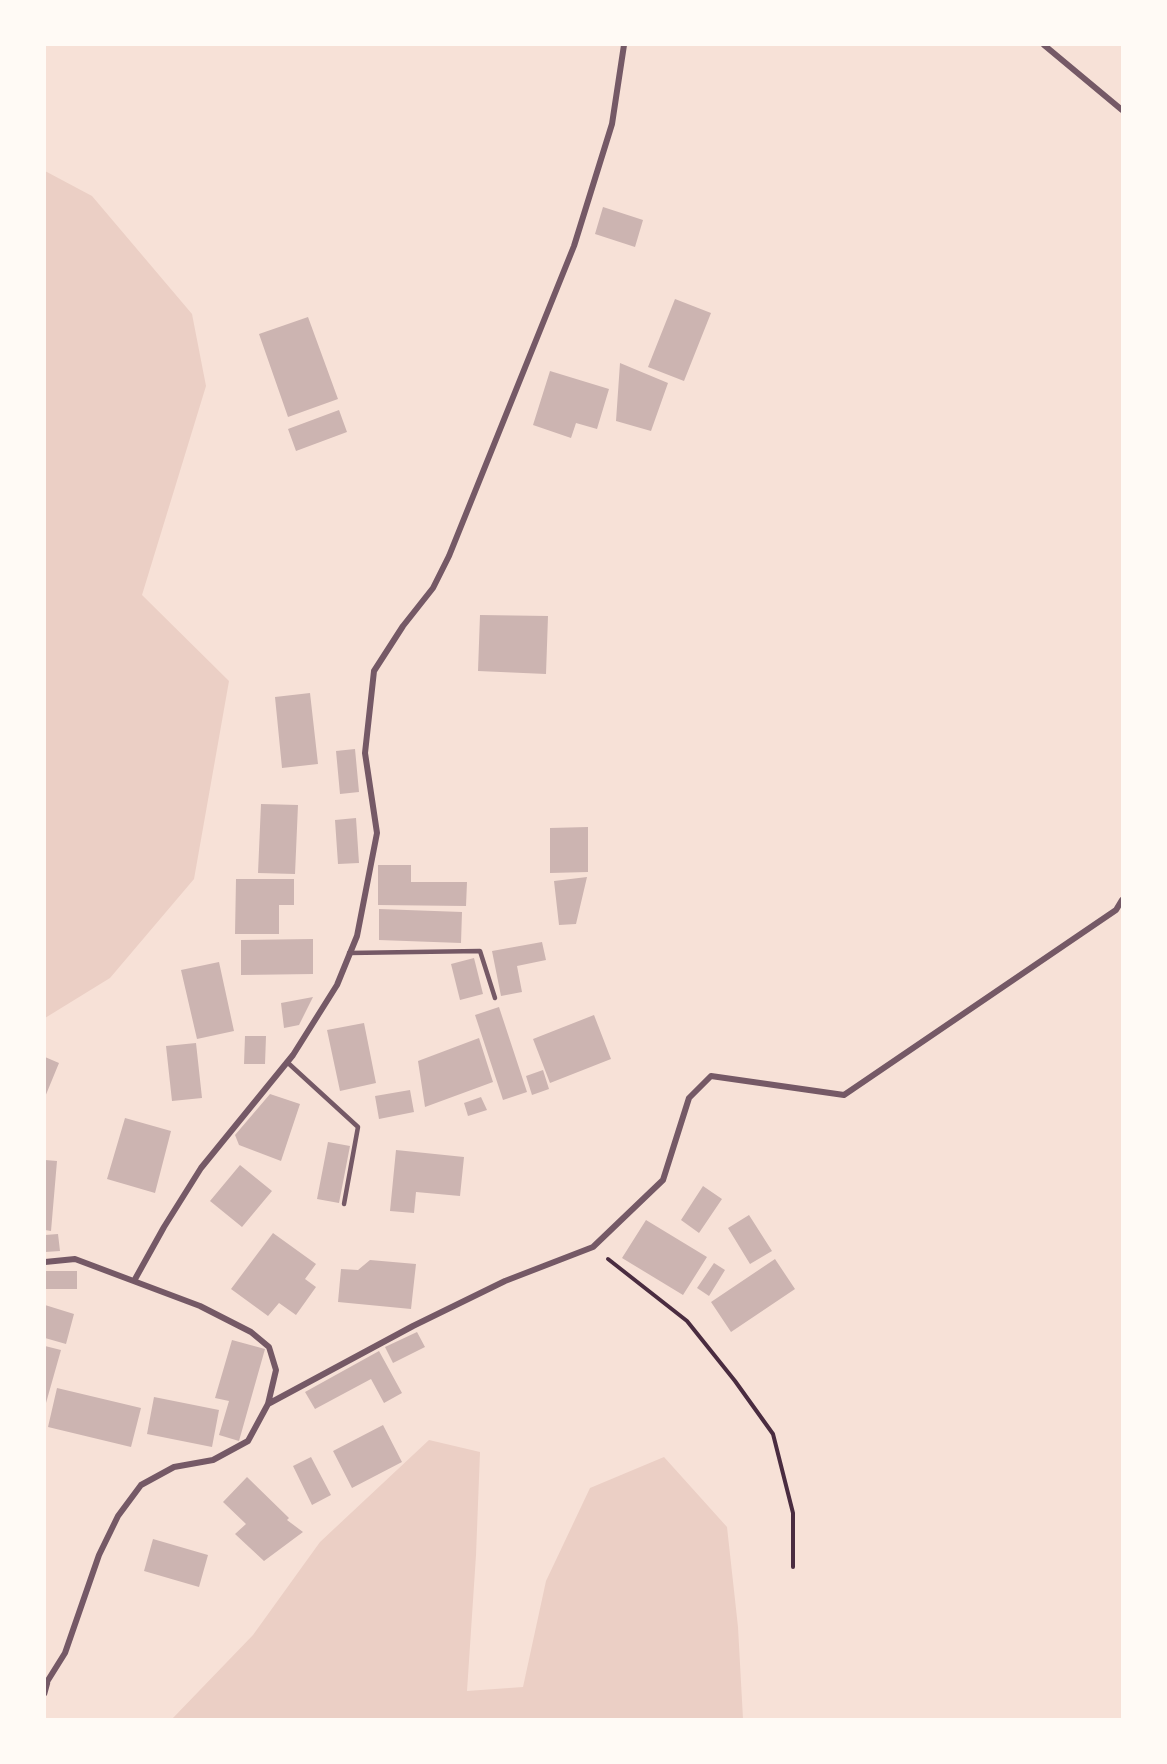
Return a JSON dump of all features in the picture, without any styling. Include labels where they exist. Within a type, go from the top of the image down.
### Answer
[{"type":"street","points":[[134,1281],[201,1168],[287,1062],[337,985],[357,936],[376,833],[366,753],[374,671],[403,626],[433,588],[450,556],[574,246],[612,124],[624,45]]},
{"type":"street","points":[[1044,45],[1122,110]]},
{"type":"street","points":[[268,1404],[413,1326],[505,1281],[593,1247],[663,1180],[689,1098],[711,1076],[844,1095],[1116,910],[1122,900]]},
{"type":"street","points":[[45,1262],[75,1259],[200,1306],[251,1332],[269,1347],[276,1370],[268,1404],[248,1440],[213,1460],[174,1467],[141,1485],[118,1516],[99,1555],[64,1653],[47,1683]]},
{"type":"lane","points":[[350,953],[480,951],[495,998]]},
{"type":"lane","points":[[287,1062],[358,1126],[344,1204]]},
{"type":"lane","points":[[45,1694],[47,1683]]},
{"type":"path","points":[[593,1247],[687,1321],[735,1381],[773,1434],[793,1513],[793,1567]]},
{"type":"shaded area","points":[[45,171],[92,196],[192,314],[206,386],[142,595],[229,681],[194,879],[110,978],[45,1018]]},
{"type":"shaded area","points":[[429,1440],[480,1452],[467,1691],[523,1687],[546,1581],[590,1488],[664,1457],[727,1527],[738,1627],[743,1719],[172,1719],[253,1635],[320,1542]]},
{"type":"building","points":[[603,207],[643,220],[635,247],[595,234]]},
{"type":"building","points":[[675,299],[711,313],[684,381],[648,367]]},
{"type":"building","points":[[308,317],[338,399],[288,417],[259,334]]},
{"type":"building","points":[[620,363],[668,383],[651,431],[616,421]]},
{"type":"building","points":[[550,371],[609,389],[597,429],[576,423],[571,438],[533,425]]},
{"type":"building","points":[[339,410],[347,432],[296,451],[288,429]]},
{"type":"building","points":[[480,615],[548,616],[546,674],[478,671]]},
{"type":"building","points":[[310,693],[318,764],[282,768],[275,697]]},
{"type":"building","points":[[355,749],[359,792],[340,794],[336,751]]},
{"type":"building","points":[[261,804],[298,805],[295,874],[258,873]]},
{"type":"building","points":[[356,818],[359,863],[338,864],[335,820]]},
{"type":"building","points":[[588,827],[588,872],[550,873],[550,828]]},
{"type":"building","points":[[378,865],[411,865],[411,882],[467,882],[466,906],[378,905]]},
{"type":"building","points":[[587,877],[576,924],[559,925],[554,881]]},
{"type":"building","points":[[236,879],[294,879],[294,905],[279,905],[279,934],[235,934]]},
{"type":"building","points":[[379,909],[462,912],[461,943],[379,940]]},
{"type":"building","points":[[313,939],[313,974],[241,975],[241,940]]},
{"type":"building","points":[[542,942],[546,960],[517,966],[522,992],[501,996],[492,951]]},
{"type":"building","points":[[474,958],[483,994],[460,1000],[451,964]]},
{"type":"building","points":[[219,962],[234,1031],[197,1039],[181,970]]},
{"type":"building","points":[[313,997],[299,1025],[284,1028],[281,1003]]},
{"type":"building","points":[[499,1007],[527,1092],[503,1100],[475,1015]]},
{"type":"building","points":[[594,1015],[611,1059],[550,1083],[533,1039]]},
{"type":"building","points":[[364,1023],[376,1083],[340,1091],[327,1030]]},
{"type":"building","points":[[245,1036],[266,1036],[265,1064],[244,1064]]},
{"type":"building","points":[[479,1038],[493,1082],[425,1107],[418,1061]]},
{"type":"building","points":[[196,1043],[202,1098],[172,1101],[166,1046]]},
{"type":"building","points":[[45,1057],[59,1063],[45,1097]]},
{"type":"building","points":[[543,1070],[549,1089],[532,1095],[526,1076]]},
{"type":"building","points":[[410,1090],[414,1112],[379,1119],[375,1096]]},
{"type":"building","points":[[270,1094],[300,1104],[281,1161],[239,1145],[235,1135]]},
{"type":"building","points":[[481,1097],[487,1110],[468,1116],[464,1103]]},
{"type":"building","points":[[125,1118],[171,1131],[155,1193],[107,1179]]},
{"type":"building","points":[[328,1142],[350,1146],[339,1203],[317,1199]]},
{"type":"building","points":[[396,1150],[464,1157],[460,1196],[416,1192],[414,1213],[390,1211]]},
{"type":"building","points":[[45,1160],[57,1161],[51,1231],[45,1230]]},
{"type":"building","points":[[240,1165],[272,1191],[242,1227],[210,1201]]},
{"type":"building","points":[[703,1186],[722,1199],[699,1233],[681,1220]]},
{"type":"building","points":[[749,1215],[772,1251],[750,1264],[728,1228]]},
{"type":"building","points":[[646,1220],[707,1257],[683,1295],[622,1258]]},
{"type":"building","points":[[273,1233],[316,1264],[305,1279],[316,1287],[296,1315],[279,1303],[268,1316],[231,1289]]},
{"type":"building","points":[[58,1234],[60,1251],[45,1252],[45,1235]]},
{"type":"building","points":[[775,1259],[795,1289],[731,1332],[711,1302]]},
{"type":"building","points":[[370,1260],[416,1264],[411,1309],[338,1302],[341,1269],[358,1270]]},
{"type":"building","points":[[714,1263],[725,1270],[709,1296],[697,1288]]},
{"type":"building","points":[[45,1271],[77,1271],[77,1289],[45,1289]]},
{"type":"building","points":[[45,1305],[74,1314],[66,1344],[45,1338]]},
{"type":"building","points":[[417,1332],[425,1347],[393,1363],[385,1347]]},
{"type":"building","points":[[232,1340],[265,1349],[239,1441],[219,1435],[229,1401],[215,1398]]},
{"type":"building","points":[[45,1346],[61,1350],[46,1403],[45,1403]]},
{"type":"building","points":[[379,1351],[402,1393],[384,1403],[371,1379],[315,1409],[305,1392]]},
{"type":"building","points":[[57,1388],[141,1408],[131,1447],[48,1427]]},
{"type":"building","points":[[154,1397],[219,1410],[212,1447],[147,1434]]},
{"type":"building","points":[[383,1425],[402,1462],[352,1488],[333,1451]]},
{"type":"building","points":[[311,1457],[331,1495],[312,1505],[293,1466]]},
{"type":"building","points":[[247,1477],[289,1518],[287,1520],[303,1532],[264,1561],[235,1534],[246,1524],[223,1502]]},
{"type":"building","points":[[153,1539],[208,1555],[199,1587],[144,1571]]}]
